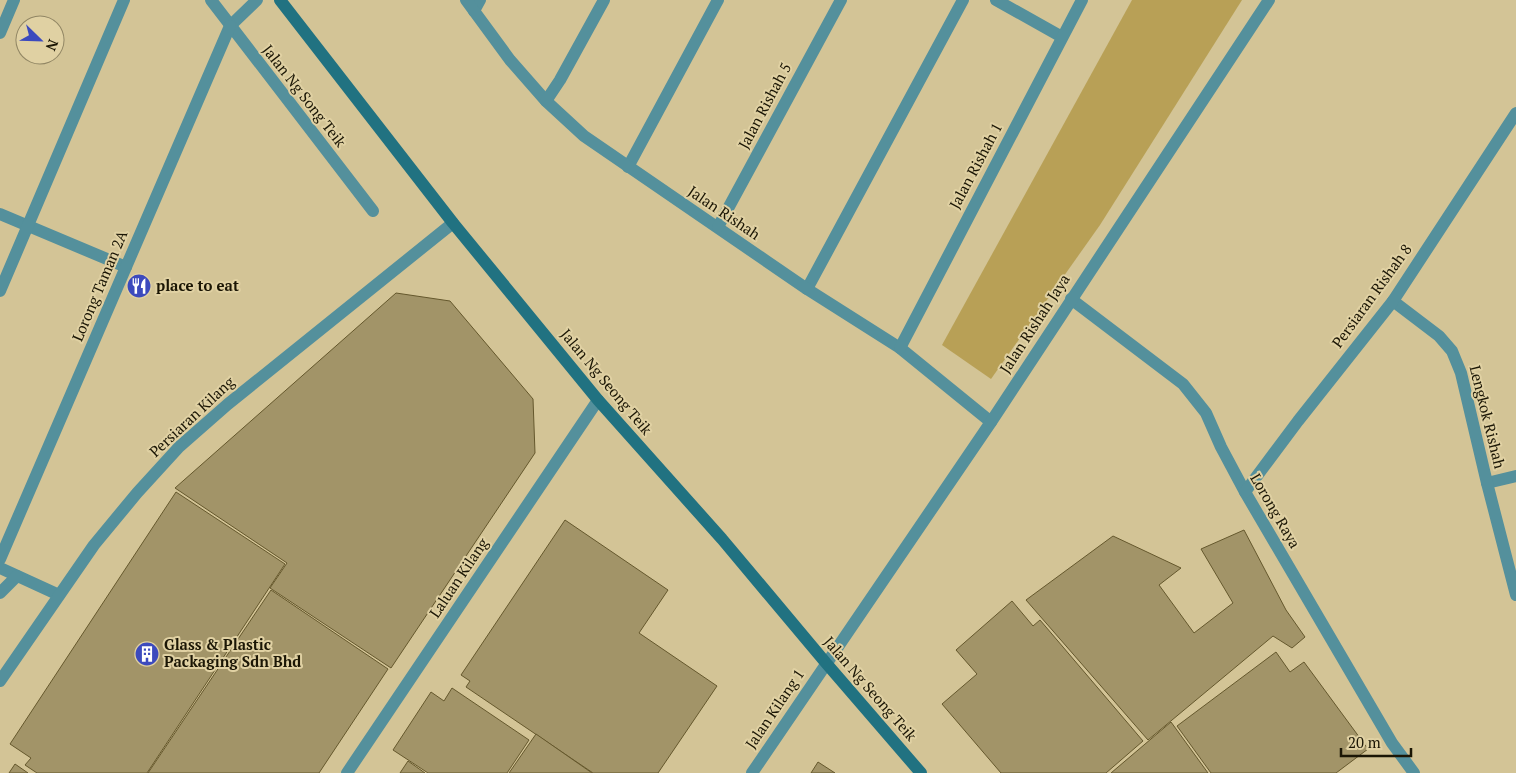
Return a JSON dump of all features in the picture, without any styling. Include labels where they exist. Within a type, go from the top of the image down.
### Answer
[{"type":"main road","name":"Jalan Ng Seong Teik","points":[[280,0],[453,223],[598,400],[722,539],[921,773]]},
{"type":"street","points":[[0,33],[14,0]]},
{"type":"street","points":[[0,292],[124,0]]},
{"type":"street","name":"Jalan Ng Song Teik","points":[[211,0],[373,211]]},
{"type":"street","points":[[230,26],[257,0]]},
{"type":"street","name":"Jalan Rishah","points":[[466,0],[477,5],[510,60],[546,101],[584,136],[807,289],[900,348],[990,422]]},
{"type":"street","points":[[546,101],[560,80],[604,0]]},
{"type":"street","points":[[628,167],[718,0]]},
{"type":"street","name":"Jalan Rishah 5","points":[[718,228],[841,0]]},
{"type":"street","points":[[807,289],[963,0]]},
{"type":"street","points":[[996,0],[1062,37]]},
{"type":"street","name":"Jalan Rishah 1","points":[[900,348],[1082,0]]},
{"type":"street","name":"Jalan Rishah Jaya","points":[[826,663],[990,422],[1269,0]]},
{"type":"street","name":"Lorong Taman 2A","points":[[0,559],[230,26]]},
{"type":"street","name":"Persiaran Rishah 8","points":[[1245,492],[1298,421],[1393,301],[1516,113]]},
{"type":"street","points":[[0,214],[126,266]]},
{"type":"street","name":"Persiaran Kilang","points":[[0,681],[94,545],[137,493],[179,447],[228,404],[453,223]]},
{"type":"street","name":"Lorong Raya","points":[[1070,299],[1183,384],[1206,413],[1221,447],[1245,492],[1392,743],[1414,773]]},
{"type":"street","name":"Lengkok Rishah","points":[[1393,301],[1439,336],[1452,351],[1461,373],[1486,483],[1516,595]]},
{"type":"street","name":"Laluan Kilang","points":[[347,773],[598,400]]},
{"type":"street","points":[[1486,483],[1516,476]]},
{"type":"street","points":[[0,568],[59,595]]},
{"type":"street","points":[[0,593],[17,576]]},
{"type":"street","name":"Jalan Kilang 1","points":[[752,773],[826,663]]},
{"type":"shaded area","points":[[1132,0],[1242,0],[1100,225],[991,379],[942,345]]},
{"type":"building","points":[[396,293],[450,301],[533,399],[535,453],[391,668],[270,588],[287,563],[175,488]]},
{"type":"building","name":"Glass & Plastic Packaging Sdn Bhd","points":[[176,492],[285,564],[147,773],[37,773],[25,765],[31,758],[10,744]]},
{"type":"building","points":[[565,520],[668,590],[639,633],[717,686],[658,773],[593,773],[466,687],[470,681],[461,675]]},
{"type":"building","points":[[1244,530],[1286,610],[1305,637],[1292,648],[1273,636],[1148,740],[1026,600],[1113,536],[1181,568],[1159,585],[1194,633],[1233,603],[1201,549]]},
{"type":"building","points":[[271,590],[388,669],[319,773],[148,773]]},
{"type":"building","points":[[1012,601],[1033,626],[1040,620],[1143,741],[1106,773],[1001,773],[942,704],[977,674],[956,650]]},
{"type":"building","points":[[1276,652],[1290,672],[1304,662],[1368,749],[1336,773],[1211,773],[1177,726]]},
{"type":"building","points":[[452,688],[529,740],[507,773],[428,773],[393,750],[431,692],[444,701]]},
{"type":"building","points":[[1171,722],[1208,773],[1111,773]]},
{"type":"building","points":[[536,734],[592,773],[509,773]]},
{"type":"building","points":[[408,761],[425,773],[400,773]]},
{"type":"building","points":[[818,762],[835,773],[811,773]]},
{"type":"building","points":[[15,764],[28,773],[9,773]]},
{"type":"place","name":"place to eat","points":[[139,286]]},
{"type":"place","name":"Glass & Plastic Packaging Sdn Bhd","points":[[147,654]]}]
